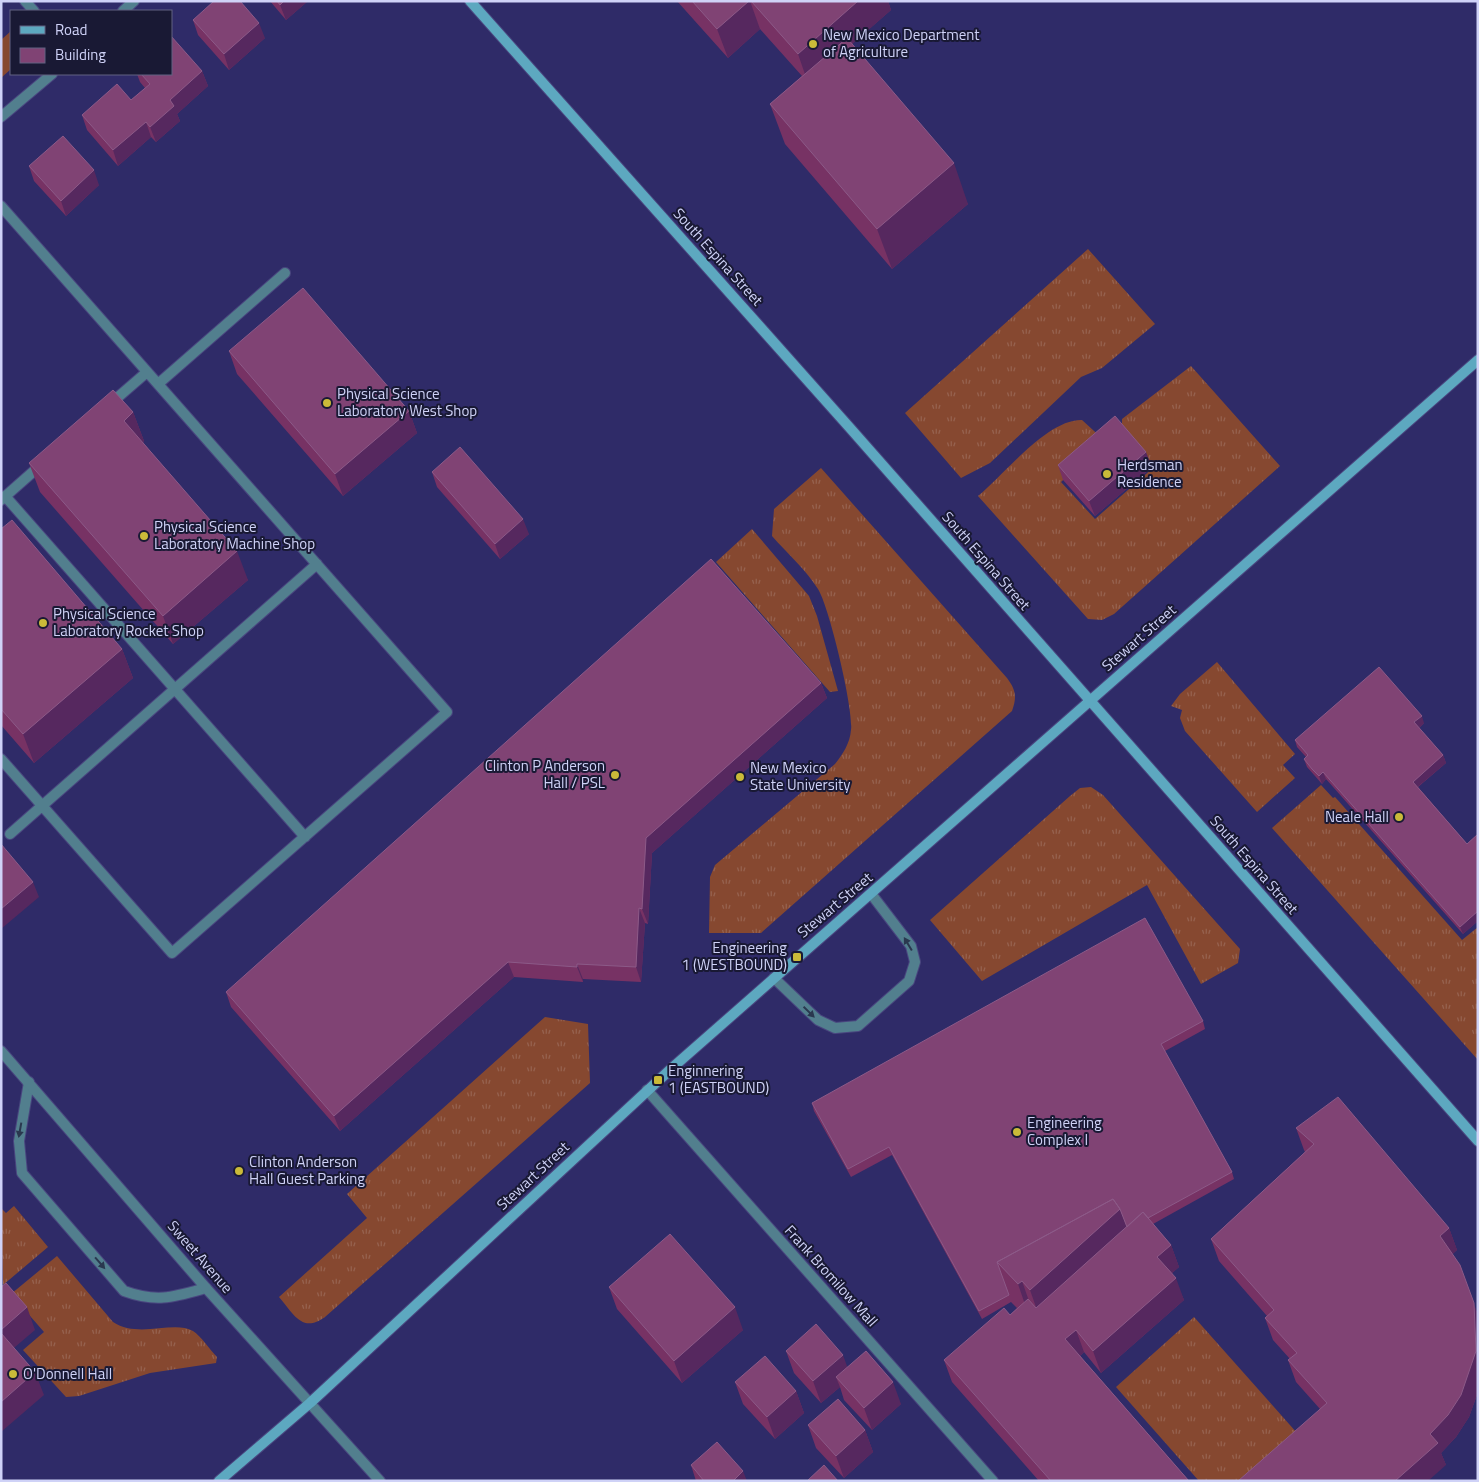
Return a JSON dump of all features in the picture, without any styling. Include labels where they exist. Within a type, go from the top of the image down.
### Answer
[{"type":"street","points":[[124,10],[134,1]]},
{"type":"street","name":"South Espina Street","points":[[470,1],[1478,1141]]},
{"type":"street","points":[[1,116],[51,75]]},
{"type":"street","points":[[1,206],[447,712],[172,953],[1,759]]},
{"type":"street","points":[[158,384],[285,273]]},
{"type":"street","name":"Stewart Street","points":[[219,1481],[310,1404],[647,1090],[1478,360]]},
{"type":"street","points":[[102,411],[147,372]]},
{"type":"street","points":[[50,457],[3,498],[305,837]]},
{"type":"street","points":[[10,834],[317,564]]},
{"type":"street","points":[[774,978],[818,1020],[835,1028],[858,1026],[909,981],[915,962],[911,946],[872,894]]},
{"type":"street","name":"Sweet Avenue","points":[[1,1051],[206,1288],[380,1481]]},
{"type":"street","points":[[28,1082],[19,1141],[22,1172],[124,1292],[146,1299],[173,1297],[206,1288]]},
{"type":"street","name":"Frank Bromilow Mall","points":[[647,1090],[993,1481]]},
{"type":"green space","points":[[10,32],[10,70],[1,78],[1,40]]},
{"type":"green space","points":[[1088,249],[1155,324],[1102,368],[1081,377],[990,463],[961,478],[905,413]]},
{"type":"green space","points":[[1191,366],[1280,466],[1114,614],[1102,620],[1088,619],[978,496],[1041,438],[1055,428],[1069,422],[1082,420],[1105,441],[1061,482],[1095,519],[1154,467],[1122,429],[1122,419]]},
{"type":"green space","points":[[821,468],[1007,678],[1015,694],[1014,706],[1012,711],[761,933],[709,933],[710,877],[715,865],[835,764],[846,748],[850,735],[851,719],[845,681],[823,599],[808,575],[772,536],[774,509]]},
{"type":"green space","points":[[752,529],[809,596],[817,616],[838,691],[830,692],[716,562]]},
{"type":"green space","points":[[1217,662],[1295,754],[1283,765],[1295,778],[1257,812],[1185,731],[1180,718],[1182,710],[1171,706],[1180,694]]},
{"type":"green space","points":[[1321,785],[1333,798],[1335,797],[1462,940],[1478,927],[1478,1060],[1272,828]]},
{"type":"green space","points":[[1091,787],[1103,795],[1240,949],[1238,963],[1201,984],[1147,885],[982,981],[930,920],[1070,796],[1080,788]]},
{"type":"green space","points":[[545,1017],[588,1024],[590,1083],[325,1317],[317,1322],[310,1323],[304,1322],[294,1315],[279,1297],[367,1218],[347,1194]]},
{"type":"green space","points":[[14,1206],[48,1247],[3,1285],[1,1208],[6,1213]]},
{"type":"green space","points":[[57,1256],[113,1322],[123,1327],[134,1329],[176,1327],[193,1331],[217,1357],[216,1363],[150,1373],[79,1396],[66,1397],[23,1350],[44,1332],[11,1294]]},
{"type":"green space","points":[[1194,1317],[1297,1433],[1243,1481],[1199,1481],[1116,1387]]},
{"type":"building","points":[[214,1],[240,1],[259,23],[224,54],[193,20]]},
{"type":"building","points":[[692,1],[749,1],[717,29]]},
{"type":"building","points":[[751,1],[858,1],[798,54]]},
{"type":"building","points":[[172,37],[202,71],[170,100],[174,106],[150,127],[146,122],[113,150],[82,115],[117,84],[131,100],[150,84],[142,75],[172,75]]},
{"type":"building","points":[[847,38],[954,163],[877,229],[770,104]]},
{"type":"building","points":[[63,136],[94,170],[61,201],[29,166]]},
{"type":"building","name":"Physical Science Laboratory West Shop","points":[[303,288],[409,411],[335,474],[229,351]]},
{"type":"building","name":"Physical Science Laboratory Machine Shop","points":[[113,390],[133,412],[124,421],[237,551],[163,616],[29,463]]},
{"type":"building","name":"Herdsman Residence","points":[[1115,416],[1146,452],[1089,501],[1058,465]]},
{"type":"building","points":[[460,447],[523,519],[495,544],[432,472]]},
{"type":"building","name":"Physical Science Laboratory Rocket Shop","points":[[12,520],[122,649],[23,734],[1,709],[1,529]]},
{"type":"building","name":"Clinton P Anderson Hall / PSL","points":[[711,559],[821,683],[646,838],[642,909],[639,908],[636,967],[577,964],[577,967],[508,962],[334,1116],[226,992]]},
{"type":"building","name":"Neale Hall","points":[[1379,667],[1422,716],[1414,722],[1443,755],[1413,782],[1467,844],[1478,834],[1478,911],[1460,927],[1323,772],[1319,776],[1312,769],[1304,759],[1308,755],[1295,740]]},
{"type":"building","points":[[1,844],[33,882],[1,909]]},
{"type":"building","name":"Engineering Complex I","points":[[1145,918],[1203,1021],[1161,1044],[1232,1172],[1148,1218],[1143,1212],[1127,1227],[1120,1209],[1113,1199],[997,1262],[1009,1295],[979,1311],[889,1147],[848,1169],[812,1103]]},
{"type":"building","points":[[1338,1097],[1449,1228],[1440,1236],[1460,1265],[1474,1303],[1476,1351],[1461,1395],[1448,1415],[1430,1434],[1438,1443],[1395,1481],[1238,1481],[1327,1403],[1288,1360],[1297,1353],[1265,1318],[1274,1310],[1211,1239],[1314,1144],[1296,1128]]},
{"type":"building","points":[[1113,1199],[1120,1209],[1030,1290],[1022,1281],[1018,1284],[997,1262]]},
{"type":"building","points":[[1143,1212],[1171,1245],[1157,1257],[1176,1278],[1093,1351],[1076,1330],[1065,1339],[1189,1481],[1051,1481],[944,1360],[1004,1308],[1010,1315],[1028,1299],[1036,1308]]},
{"type":"building","points":[[670,1234],[735,1307],[674,1361],[609,1287]]},
{"type":"building","points":[[6,1283],[27,1307],[1,1330],[1,1287]]},
{"type":"building","points":[[816,1324],[843,1355],[813,1381],[786,1351]]},
{"type":"building","points":[[1,1333],[35,1372],[1,1402]]},
{"type":"building","points":[[866,1351],[893,1382],[864,1408],[836,1377]]},
{"type":"building","points":[[765,1356],[796,1391],[767,1417],[735,1382]]},
{"type":"building","points":[[838,1399],[865,1430],[836,1456],[808,1425]]},
{"type":"building","points":[[717,1442],[743,1471],[733,1481],[704,1481],[691,1465]]},
{"type":"building","points":[[824,1465],[838,1481],[807,1481]]},
{"type":"place","name":"New Mexico Department of Agriculture","points":[[813,44]]},
{"type":"place","name":"Physical Science Laboratory West Shop","points":[[327,403]]},
{"type":"place","name":"Herdsman Residence","points":[[1107,474]]},
{"type":"place","name":"Physical Science Laboratory Machine Shop","points":[[144,536]]},
{"type":"place","name":"Physical Science Laboratory Rocket Shop","points":[[43,623]]},
{"type":"place","name":"Clinton P Anderson Hall / PSL","points":[[615,775]]},
{"type":"place","name":"New Mexico State University","points":[[740,777]]},
{"type":"place","name":"Neale Hall","points":[[1399,817]]},
{"type":"place","name":"Engineering 1 (WESTBOUND)","points":[[797,957]]},
{"type":"place","name":"Enginnering 1 (EASTBOUND)","points":[[658,1080]]},
{"type":"place","name":"Engineering Complex I","points":[[1017,1132]]},
{"type":"place","name":"Clinton Anderson Hall Guest Parking","points":[[239,1171]]},
{"type":"place","name":"O'Donnell Hall","points":[[13,1374]]}]
